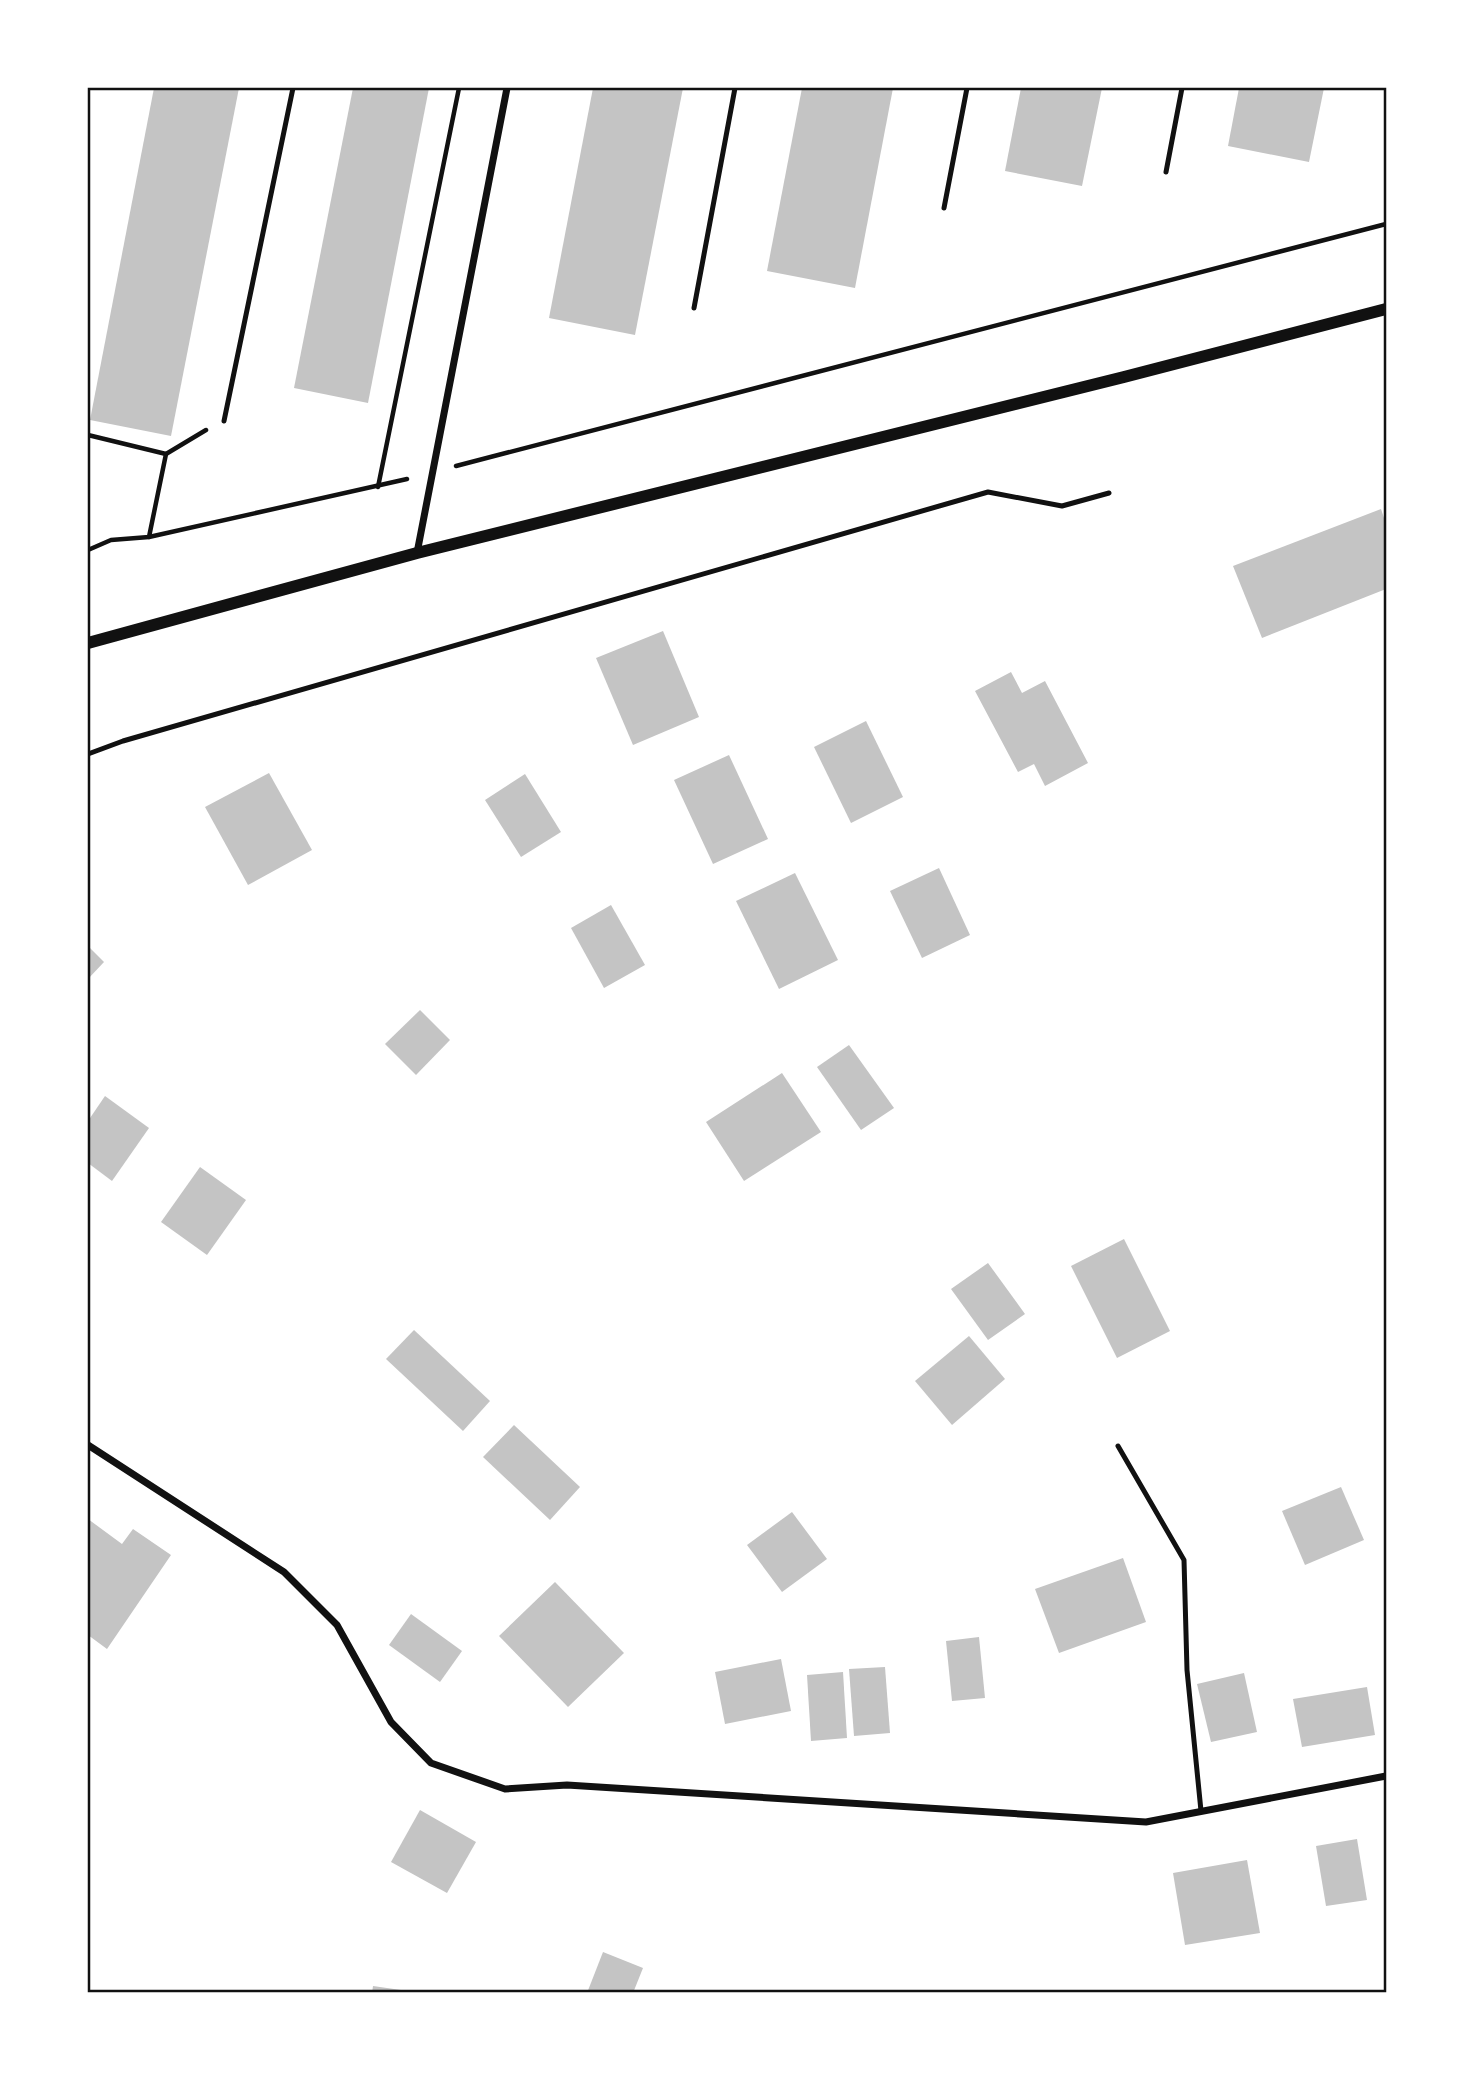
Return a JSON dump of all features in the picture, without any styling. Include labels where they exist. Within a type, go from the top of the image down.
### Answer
[{"type":"street","points":[[417,553],[507,88]]},
{"type":"street","points":[[88,643],[417,553],[1387,309]]},
{"type":"street","points":[[88,1445],[284,1572],[337,1625],[391,1722],[431,1763],[505,1788],[567,1785],[1146,1822],[1387,1776]]},
{"type":"lane","points":[[223,421],[293,88]]},
{"type":"lane","points":[[694,308],[735,88]]},
{"type":"lane","points":[[944,208],[967,88]]},
{"type":"lane","points":[[1166,172],[1182,88]]},
{"type":"lane","points":[[88,754],[123,741],[988,492],[1062,506],[1109,493]]},
{"type":"lane","points":[[1118,1446],[1184,1560],[1187,1670],[1201,1811]]},
{"type":"path","points":[[378,486],[459,88]]},
{"type":"path","points":[[88,550],[111,540],[149,537],[378,486],[1387,224]]},
{"type":"path","points":[[88,435],[166,454],[223,421]]},
{"type":"path","points":[[149,537],[166,454]]},
{"type":"building","points":[[154,88],[239,88],[171,436],[90,420]]},
{"type":"building","points":[[353,88],[429,88],[368,403],[294,388]]},
{"type":"building","points":[[593,88],[683,88],[635,335],[549,318]]},
{"type":"building","points":[[802,88],[893,88],[855,288],[767,271]]},
{"type":"building","points":[[1021,88],[1102,88],[1082,186],[1005,171]]},
{"type":"building","points":[[1239,88],[1324,88],[1309,162],[1228,146]]},
{"type":"building","points":[[1381,509],[1386,524],[1386,589],[1262,638],[1233,566]]},
{"type":"building","points":[[663,631],[699,717],[633,745],[596,658]]},
{"type":"building","points":[[1011,672],[1022,693],[1045,681],[1088,763],[1045,786],[1034,764],[1018,772],[975,691]]},
{"type":"building","points":[[866,721],[903,797],[851,823],[814,747]]},
{"type":"building","points":[[729,755],[768,839],[713,864],[674,780]]},
{"type":"building","points":[[269,773],[312,850],[248,885],[205,807]]},
{"type":"building","points":[[525,774],[561,832],[521,857],[485,800]]},
{"type":"building","points":[[939,868],[970,935],[922,958],[890,891]]},
{"type":"building","points":[[795,873],[838,960],[779,989],[736,901]]},
{"type":"building","points":[[611,905],[645,965],[604,988],[571,928]]},
{"type":"building","points":[[88,946],[104,962],[88,979]]},
{"type":"building","points":[[420,1010],[450,1040],[416,1075],[385,1044]]},
{"type":"building","points":[[849,1045],[894,1108],[861,1130],[817,1067]]},
{"type":"building","points":[[782,1073],[821,1132],[744,1181],[706,1122]]},
{"type":"building","points":[[105,1096],[149,1128],[112,1181],[88,1163],[88,1121]]},
{"type":"building","points":[[200,1167],[246,1200],[207,1255],[161,1222]]},
{"type":"building","points":[[1124,1239],[1170,1331],[1117,1358],[1071,1266]]},
{"type":"building","points":[[988,1263],[1025,1314],[988,1340],[951,1289]]},
{"type":"building","points":[[414,1330],[490,1401],[463,1431],[386,1359]]},
{"type":"building","points":[[969,1336],[1005,1379],[952,1425],[915,1381]]},
{"type":"building","points":[[514,1425],[580,1487],[550,1520],[483,1457]]},
{"type":"building","points":[[1341,1487],[1364,1540],[1305,1565],[1282,1511]]},
{"type":"building","points":[[792,1512],[827,1559],[782,1592],[747,1545]]},
{"type":"building","points":[[88,1519],[122,1544],[133,1529],[171,1555],[107,1649],[88,1635]]},
{"type":"building","points":[[1123,1558],[1146,1622],[1059,1653],[1035,1589]]},
{"type":"building","points":[[555,1582],[624,1653],[568,1707],[499,1636]]},
{"type":"building","points":[[411,1614],[462,1651],[440,1682],[389,1645]]},
{"type":"building","points":[[979,1637],[985,1698],[952,1701],[946,1641]]},
{"type":"building","points":[[781,1659],[791,1711],[725,1724],[715,1672]]},
{"type":"building","points":[[885,1667],[890,1733],[854,1736],[849,1669]]},
{"type":"building","points":[[843,1672],[847,1738],[811,1741],[807,1675]]},
{"type":"building","points":[[1244,1673],[1257,1732],[1211,1742],[1197,1684]]},
{"type":"building","points":[[1367,1687],[1375,1735],[1302,1747],[1293,1699]]},
{"type":"building","points":[[420,1810],[476,1842],[447,1893],[391,1862]]},
{"type":"building","points":[[1357,1839],[1367,1900],[1326,1906],[1316,1846]]},
{"type":"building","points":[[1247,1860],[1260,1933],[1185,1945],[1173,1873]]},
{"type":"building","points":[[603,1952],[643,1968],[633,1993],[587,1993]]},
{"type":"building","points":[[373,1986],[408,1991],[408,1993],[372,1993]]}]
